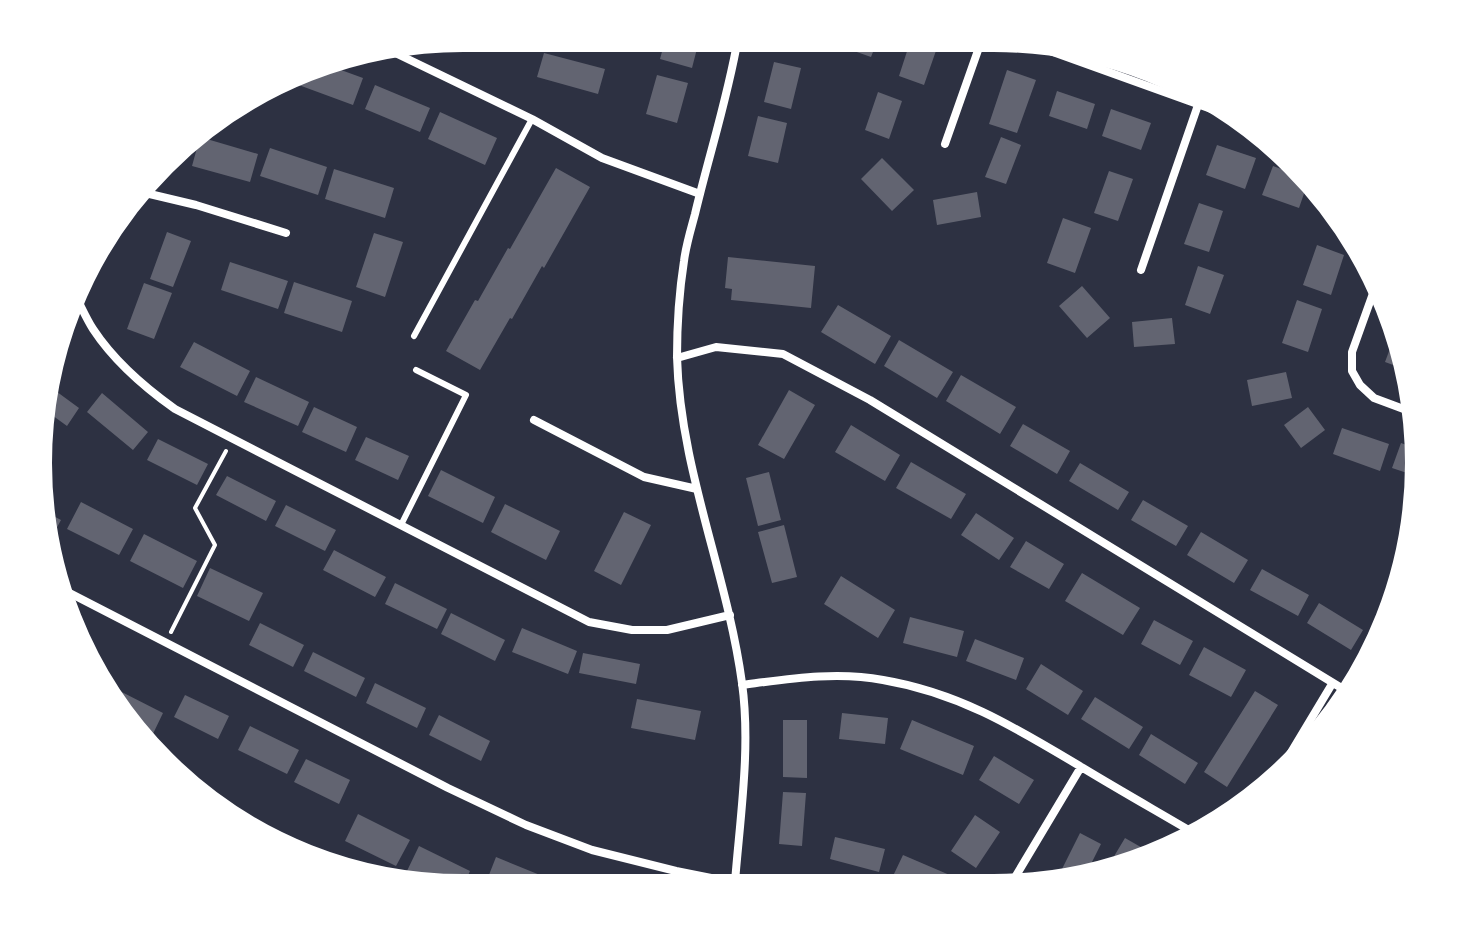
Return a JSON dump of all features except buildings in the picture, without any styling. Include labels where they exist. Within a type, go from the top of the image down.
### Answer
[{"type":"street","points":[[735,50],[684,259],[678,309],[677,358],[684,427],[730,615],[742,685],[745,730],[735,876]]},
{"type":"street","points":[[945,144],[978,50]]},
{"type":"street","points":[[403,55],[532,119],[602,158],[700,194]]},
{"type":"street","points":[[1065,57],[1204,107]]},
{"type":"street","points":[[1141,270],[1198,105]]},
{"type":"street","points":[[150,194],[286,233]]},
{"type":"street","points":[[1372,296],[1352,352],[1352,371],[1360,385],[1374,398],[1403,409]]},
{"type":"street","points":[[81,306],[92,328],[115,358],[150,391],[175,409],[589,622],[632,630],[667,630],[730,615]]},
{"type":"street","points":[[677,358],[716,347],[783,354],[870,400],[1340,688]]},
{"type":"street","points":[[534,420],[644,477],[697,489]]},
{"type":"street","points":[[71,594],[526,825],[592,850],[703,876]]},
{"type":"street","points":[[742,685],[842,676],[881,679],[938,692],[1032,736],[1186,828]]},
{"type":"street","points":[[1295,745],[1332,684]]},
{"type":"street","points":[[1016,875],[1081,767]]},
{"type":"lane","points":[[414,336],[532,119]]},
{"type":"lane","points":[[401,525],[466,395],[416,370]]},
{"type":"path","points":[[166,643],[215,545],[195,508],[232,439]]}]
